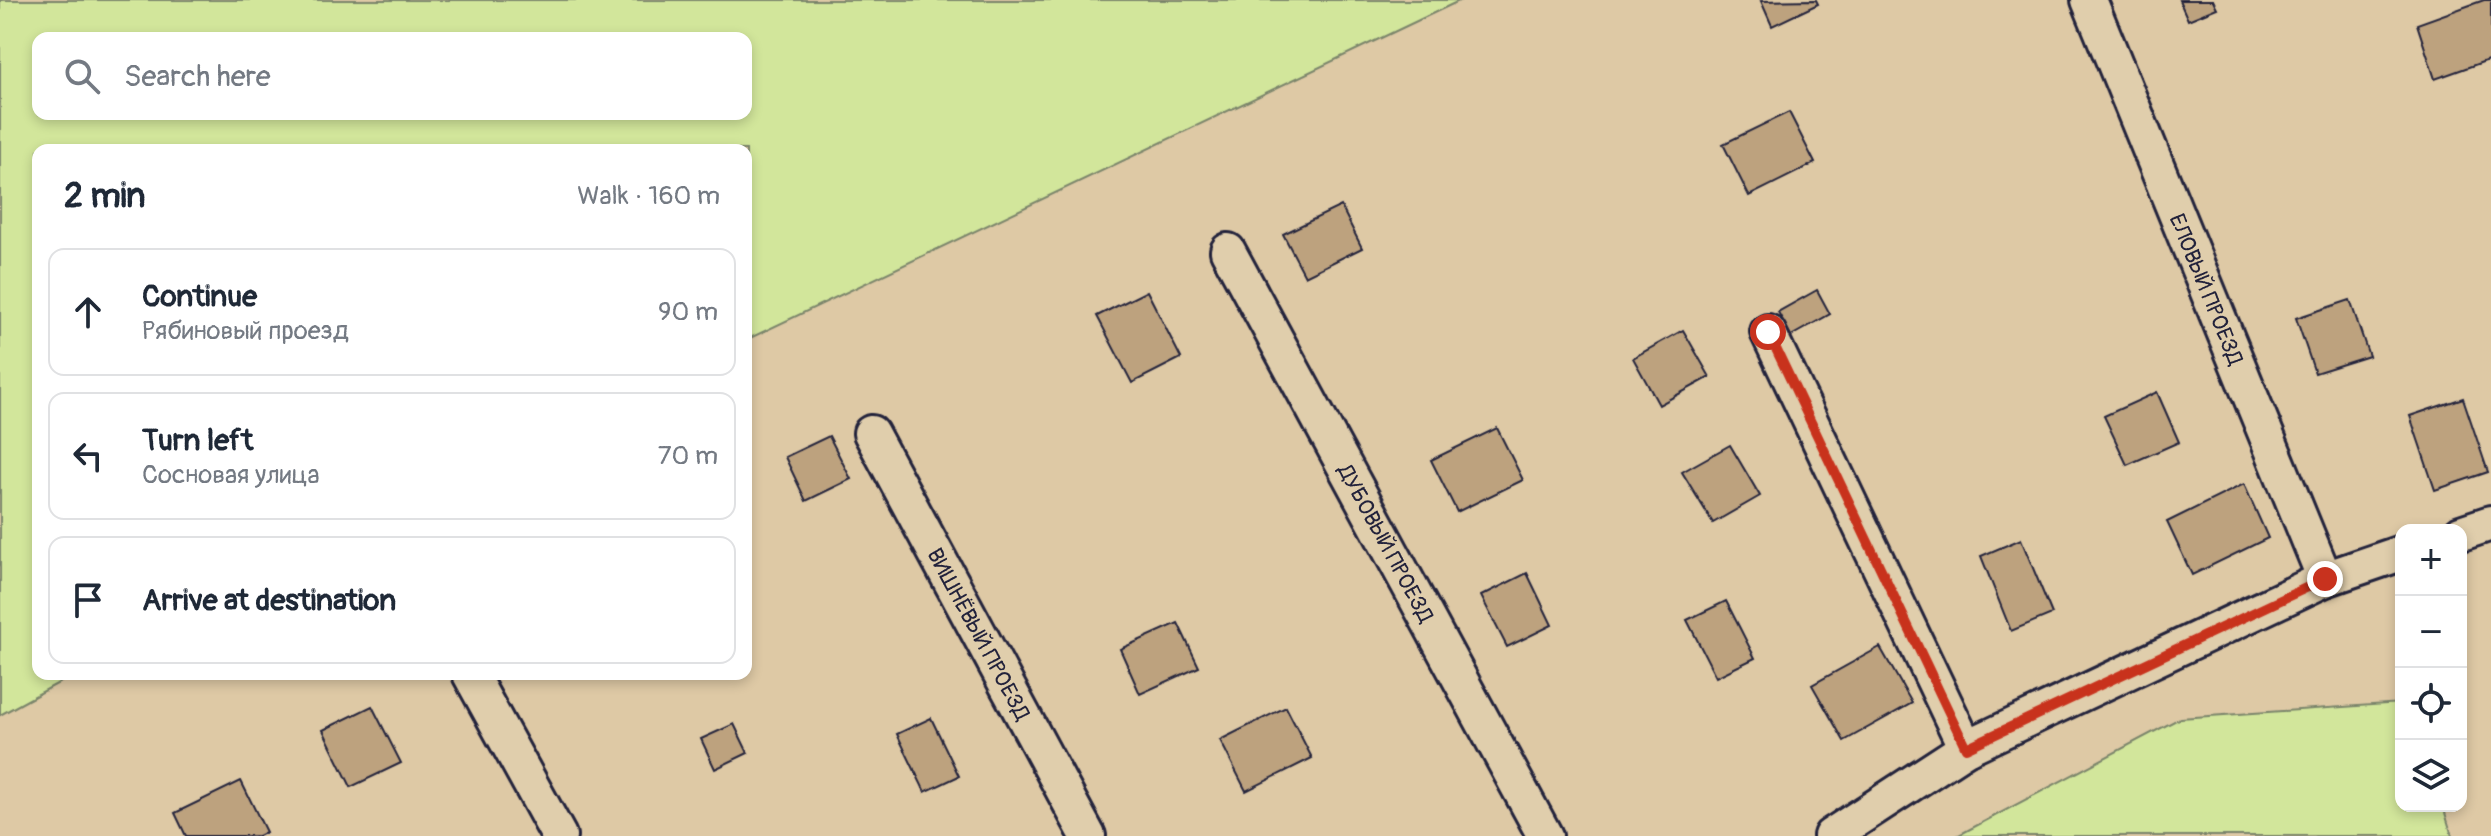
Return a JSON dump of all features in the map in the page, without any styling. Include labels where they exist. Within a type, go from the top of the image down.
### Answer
[{"type":"street","name":"ЕЛОВЫЙ ПРОЕЗД","points":[[2089,0],[2325,579]]},
{"type":"street","name":"ДУБОВЫЙ ПРОЕЗД","points":[[1228,251],[1545,836]]},
{"type":"street","points":[[1768,332],[1966,748]]},
{"type":"street","name":"ВИШНЁВЫЙ ПРОЕЗД","points":[[871,433],[1088,836]]},
{"type":"street","points":[[2467,531],[2491,523]]},
{"type":"street","points":[[1831,836],[1966,748],[2325,579],[2395,555]]},
{"type":"street","points":[[473,680],[559,836]]},
{"type":"green space","points":[[0,0],[1461,0],[752,337],[752,144],[32,144],[32,680],[64,680],[0,715]]},
{"type":"green space","points":[[2395,703],[2395,812],[2445,812],[2452,836],[1957,836],[2180,718]]},
{"type":"building","points":[[1816,0],[1818,4],[1772,26],[1761,1]]},
{"type":"building","points":[[2179,0],[2213,0],[2217,8],[2188,20]]},
{"type":"building","points":[[2491,0],[2491,59],[2435,79],[2417,24]]},
{"type":"building","points":[[1789,112],[1815,163],[1749,196],[1723,144]]},
{"type":"building","points":[[1341,206],[1362,248],[1305,276],[1283,234]]},
{"type":"building","points":[[1817,290],[1830,314],[1791,336],[1778,312]]},
{"type":"building","points":[[1147,291],[1181,358],[1132,383],[1097,316]]},
{"type":"building","points":[[2350,300],[2369,356],[2315,373],[2296,318]]},
{"type":"building","points":[[1683,330],[1710,377],[1659,405],[1633,358]]},
{"type":"building","points":[[2157,392],[2179,442],[2127,465],[2104,416]]},
{"type":"building","points":[[2463,398],[2488,472],[2435,490],[2410,416]]},
{"type":"building","points":[[1497,428],[1523,480],[1457,512],[1431,460]]},
{"type":"building","points":[[829,436],[851,479],[806,501],[785,457]]},
{"type":"building","points":[[1730,445],[1760,496],[1713,523],[1682,472]]},
{"type":"building","points":[[2244,484],[2268,538],[2192,575],[2167,522]]},
{"type":"building","points":[[2021,539],[2052,614],[2011,631],[1981,556]]},
{"type":"building","points":[[1527,573],[1552,625],[1507,647],[1481,596]]},
{"type":"building","points":[[1726,601],[1755,658],[1716,677],[1687,620]]},
{"type":"building","points":[[1178,623],[1199,667],[1140,694],[1120,649]]},
{"type":"building","points":[[1880,647],[1912,703],[1844,741],[1812,685]]},
{"type":"building","points":[[372,706],[401,763],[351,787],[323,730]]},
{"type":"building","points":[[1286,707],[1312,758],[1246,791],[1220,740]]},
{"type":"building","points":[[931,718],[959,776],[925,792],[897,734]]},
{"type":"building","points":[[734,724],[748,753],[715,769],[701,739]]},
{"type":"building","points":[[241,781],[266,832],[258,836],[186,836],[175,813]]},
{"type":"route","points":[[1768,332],[1966,748],[2325,579]]}]
